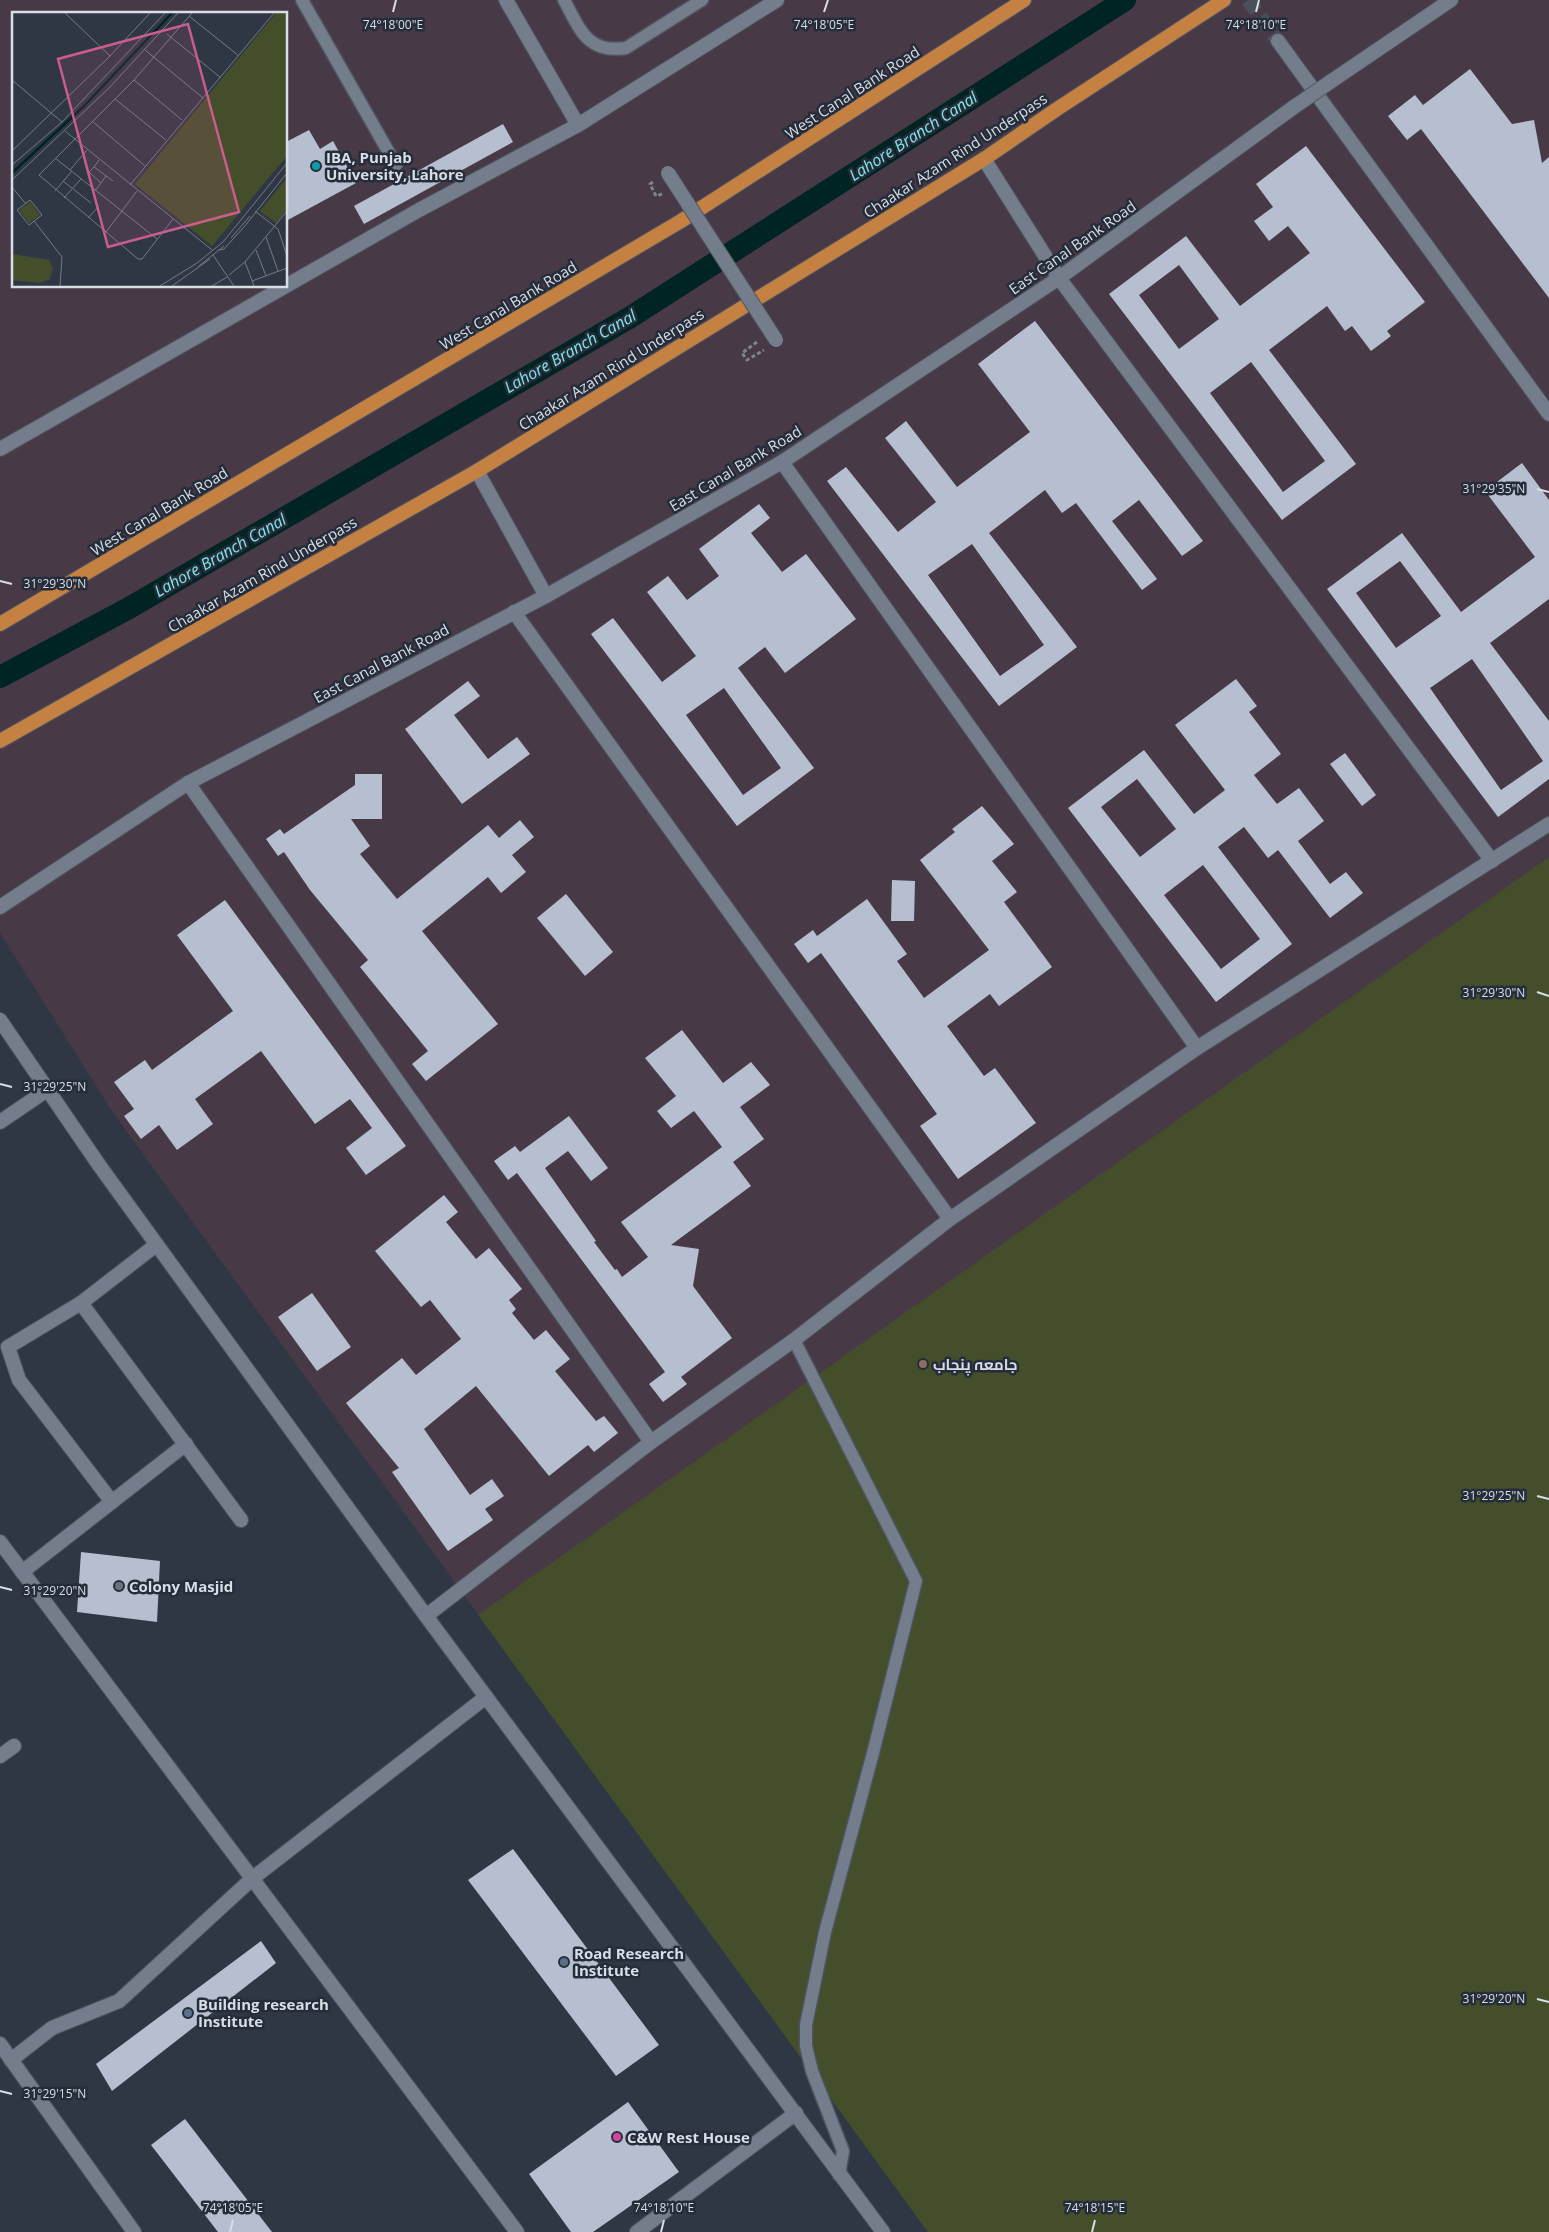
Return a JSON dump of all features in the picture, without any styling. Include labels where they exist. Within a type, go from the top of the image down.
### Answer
[{"type":"highway","name":"West Canal Bank Road","points":[[0,624],[681,221],[1024,0]]},
{"type":"highway","name":"Chaakar Azam Rind Underpass","points":[[0,741],[477,471],[984,159],[1224,0]]},
{"type":"street","points":[[506,0],[578,125]]},
{"type":"street","points":[[288,285],[420,210],[578,125],[777,0]]},
{"type":"street","name":"East Canal Bank Road","points":[[0,907],[188,784],[546,596],[782,462],[1059,278],[1294,107],[1451,0]]},
{"type":"street","points":[[1278,42],[1549,414]]},
{"type":"street","points":[[984,159],[1059,278],[1492,861]]},
{"type":"street","points":[[668,173],[772,344]]},
{"type":"street","points":[[0,449],[283,288]]},
{"type":"street","points":[[782,462],[1196,1048]]},
{"type":"street","points":[[477,471],[546,596]]},
{"type":"street","points":[[514,612],[950,1219]]},
{"type":"street","points":[[188,784],[651,1442]]},
{"type":"street","points":[[426,1616],[651,1442],[794,1340],[950,1219],[1196,1048],[1549,824]]},
{"type":"street","points":[[0,1020],[156,1245],[426,1616],[883,2232]]},
{"type":"street","points":[[0,1122],[47,1090]]},
{"type":"street","points":[[112,1502],[19,1380],[8,1347],[81,1303],[156,1245]]},
{"type":"street","points":[[81,1303],[241,1520]]},
{"type":"street","points":[[22,1572],[186,1444]]},
{"type":"street","points":[[0,1542],[518,2232]]},
{"type":"street","points":[[11,2060],[52,2028],[119,2001],[253,1878],[486,1696]]},
{"type":"street","points":[[0,1756],[14,1746]]},
{"type":"street","points":[[0,2044],[134,2232]]},
{"type":"street","points":[[637,2232],[796,2113]]},
{"type":"lane","points":[[302,0],[396,165]]},
{"type":"lane","points":[[564,0],[581,32],[588,40],[605,49],[615,50],[626,48],[702,0]]},
{"type":"lane","points":[[794,1340],[916,1581],[873,1753],[825,1932],[806,2025],[806,2046],[812,2071],[843,2151],[839,2175]]},
{"type":"path","points":[[760,340],[742,353],[747,360],[772,344]]},
{"type":"shaded area","name":"جامعہ پنجاب","points":[[0,0],[1549,0],[1549,2232],[928,2232],[114,1114],[0,933]]},
{"type":"green space","points":[[1549,857],[1549,2232],[928,2232],[478,1615]]},
{"type":"building","points":[[1470,69],[1512,124],[1534,120],[1542,163],[1549,157],[1549,298],[1421,129],[1407,140],[1388,116],[1415,95],[1423,105]]},
{"type":"building","points":[[503,124],[513,142],[364,224],[354,206]]},
{"type":"building","name":"IBA, Punjab University, Lahore","points":[[309,130],[320,149],[333,141],[356,183],[288,220],[288,141]]},
{"type":"building","points":[[1306,146],[1425,302],[1387,331],[1391,336],[1371,351],[1352,326],[1345,331],[1327,306],[1269,350],[1356,464],[1282,520],[1109,294],[1186,236],[1240,306],[1310,253],[1288,226],[1269,241],[1254,221],[1273,207],[1256,184]],"holes":[[[1179,265],[1219,319],[1179,349],[1139,295]],[[1251,362],[1325,461],[1283,492],[1210,393]]]},
{"type":"building","points":[[1035,321],[1203,541],[1182,556],[1139,500],[1112,521],[1157,579],[1142,590],[1076,503],[1062,513],[1045,490],[989,533],[1077,647],[999,706],[827,481],[846,467],[898,532],[936,502],[885,438],[906,421],[957,487],[1030,432],[978,364]],"holes":[[[972,544],[1044,645],[1000,676],[928,575]]]},
{"type":"building","points":[[1522,463],[1549,500],[1549,599],[1490,643],[1549,721],[1549,779],[1498,817],[1327,589],[1402,533],[1461,612],[1535,557],[1485,491]],"holes":[[[1400,561],[1441,616],[1396,648],[1356,593]],[[1472,659],[1543,761],[1501,790],[1430,688]]]},
{"type":"building","points":[[759,504],[770,518],[751,533],[782,572],[806,554],[856,619],[785,673],[765,647],[738,668],[814,768],[737,826],[591,634],[613,618],[662,682],[696,656],[647,592],[668,576],[687,600],[719,576],[699,549]],"holes":[[[724,688],[781,768],[743,795],[686,715]]]},
{"type":"building","points":[[1236,679],[1257,706],[1249,712],[1281,754],[1254,775],[1277,804],[1299,788],[1324,821],[1298,841],[1330,884],[1346,872],[1363,893],[1330,918],[1278,850],[1268,858],[1244,827],[1218,847],[1292,944],[1216,1002],[1068,808],[1144,750],[1194,814],[1225,790],[1175,725]],"holes":[[[1137,779],[1176,829],[1140,857],[1101,807]],[[1203,865],[1260,939],[1221,969],[1164,895]]]},
{"type":"building","points":[[468,681],[480,696],[454,715],[488,759],[517,737],[530,754],[462,804],[405,729]]},
{"type":"building","points":[[1345,753],[1376,795],[1362,806],[1330,764]]},
{"type":"building","points":[[355,774],[382,774],[382,819],[351,819],[370,846],[360,854],[397,899],[488,825],[499,838],[520,820],[534,837],[512,855],[526,872],[501,893],[488,877],[422,931],[498,1024],[426,1081],[412,1064],[428,1051],[360,967],[368,960],[310,890],[284,852],[278,856],[266,839],[280,829],[284,834],[355,785]]},
{"type":"building","points":[[982,806],[1014,844],[992,861],[1017,892],[1004,902],[1052,967],[999,1006],[990,994],[947,1026],[984,1076],[995,1068],[1036,1123],[958,1179],[920,1126],[937,1114],[821,953],[808,963],[794,944],[813,930],[817,936],[867,899],[907,954],[897,961],[924,998],[989,950],[920,860],[955,832],[952,829]]},
{"type":"building","points":[[892,880],[915,881],[914,921],[891,921]]},
{"type":"building","points":[[566,894],[613,952],[585,976],[537,918]]},
{"type":"building","points":[[225,900],[406,1146],[366,1175],[346,1148],[372,1128],[350,1099],[315,1124],[261,1051],[195,1099],[213,1124],[177,1150],[159,1125],[141,1139],[124,1116],[134,1109],[114,1082],[145,1060],[152,1070],[233,1011],[177,935]]},
{"type":"building","points":[[682,1030],[723,1083],[751,1062],[770,1085],[740,1107],[764,1139],[733,1162],[751,1186],[671,1245],[699,1249],[693,1286],[732,1338],[681,1377],[687,1384],[663,1402],[649,1384],[665,1372],[517,1173],[508,1180],[494,1161],[515,1146],[520,1152],[569,1116],[608,1168],[591,1181],[568,1151],[545,1168],[596,1241],[594,1242],[622,1277],[648,1257],[621,1222],[722,1147],[694,1111],[671,1128],[657,1111],[676,1096],[645,1058]]},
{"type":"building","points":[[444,1195],[458,1212],[446,1222],[476,1259],[489,1248],[522,1289],[509,1300],[516,1309],[512,1313],[534,1340],[546,1330],[570,1359],[555,1371],[596,1421],[604,1416],[618,1433],[594,1452],[588,1445],[549,1476],[476,1386],[424,1429],[470,1495],[492,1479],[504,1496],[485,1509],[493,1520],[448,1551],[392,1472],[399,1468],[346,1403],[402,1358],[416,1375],[461,1339],[430,1300],[421,1307],[375,1251]]},
{"type":"building","points":[[312,1293],[351,1347],[317,1371],[278,1317]]},
{"type":"building","name":"Colony Masjid","points":[[81,1552],[160,1561],[157,1622],[77,1612]]},
{"type":"building","name":"Road Research Institute","points":[[513,1849],[659,2045],[616,2076],[468,1880]]},
{"type":"building","name":"Building research Institute","points":[[261,1941],[276,1963],[112,2091],[96,2064]]},
{"type":"building","name":"C&W Rest House","points":[[628,2102],[679,2172],[593,2232],[571,2232],[529,2174]]},
{"type":"building","points":[[185,2119],[272,2232],[218,2232],[151,2145]]},
{"type":"waterway","name":"Lahore Branch Canal","points":[[0,677],[129,608],[629,318],[1125,0]]},
{"type":"tunnel","points":[[1248,0],[1278,41]]},
{"type":"place","name":"IBA, Punjab University, Lahore","points":[[316,166]]},
{"type":"place","name":"جامعہ پنجاب","points":[[923,1364]]},
{"type":"place","name":"Colony Masjid","points":[[119,1586]]},
{"type":"place","name":"Road Research Institute","points":[[564,1962]]},
{"type":"place","name":"Building research Institute","points":[[188,2013]]},
{"type":"place","name":"C&W Rest House","points":[[617,2137]]}]
